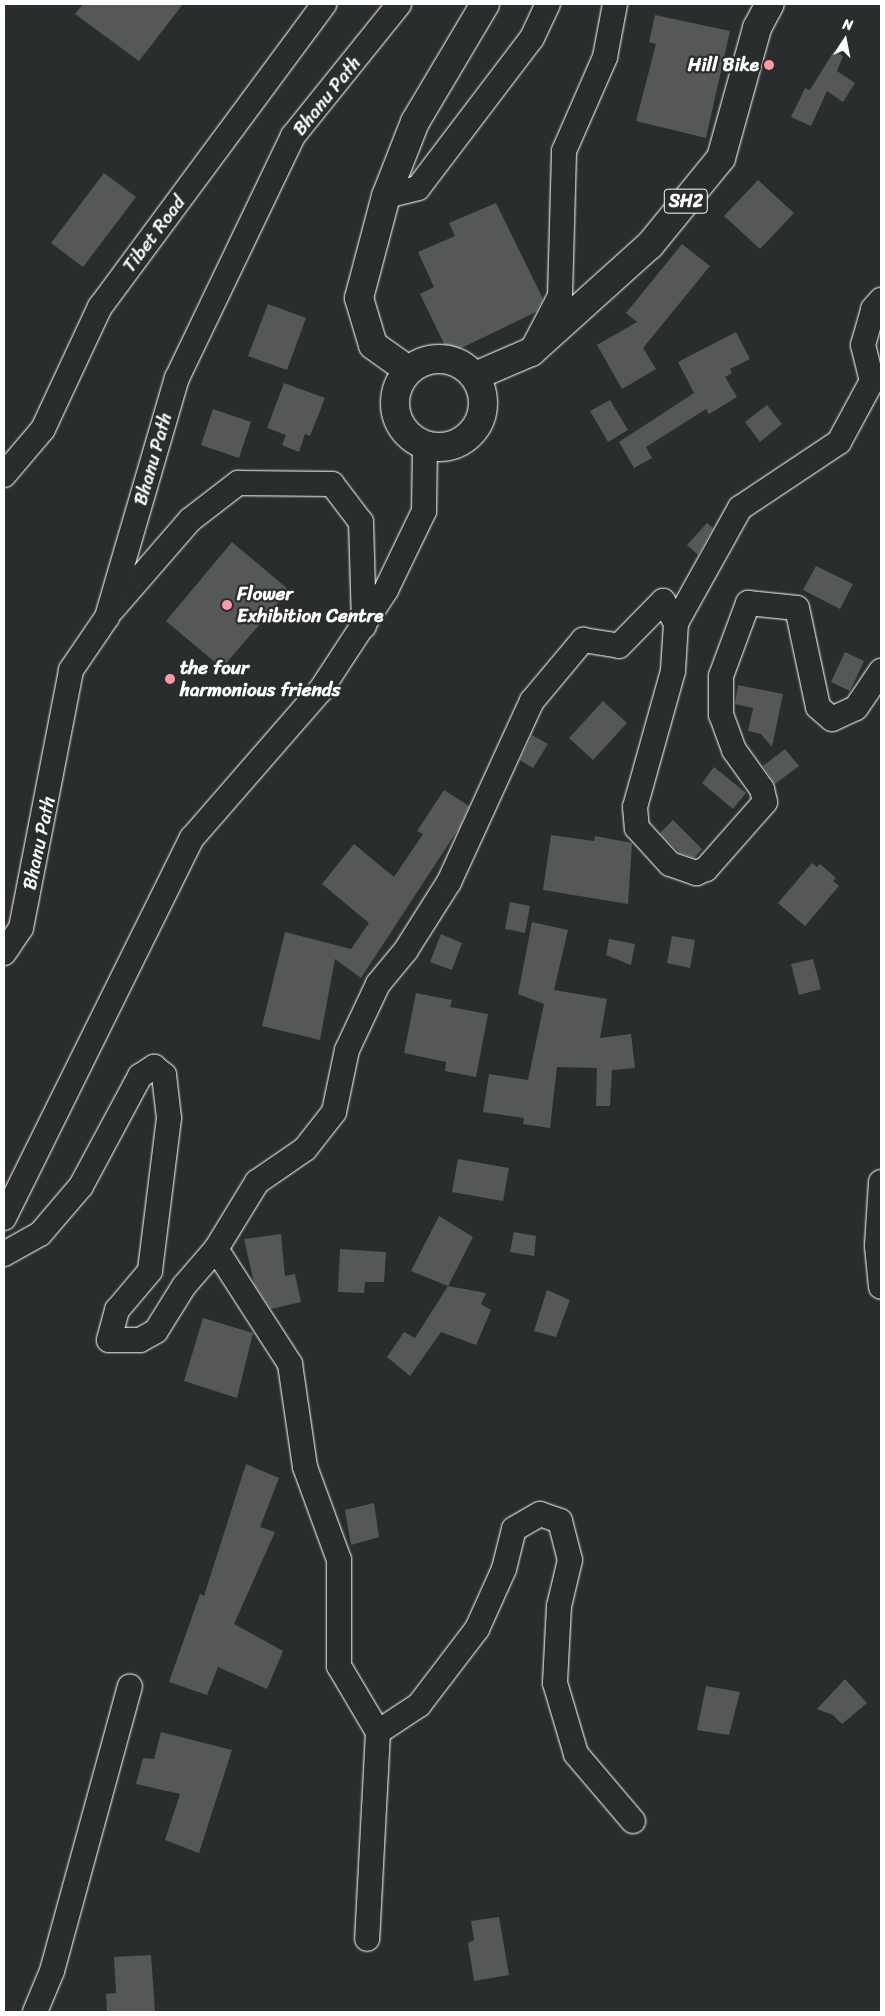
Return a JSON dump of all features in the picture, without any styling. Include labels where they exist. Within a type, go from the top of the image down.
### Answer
[{"type":"main road","points":[[408,370],[373,345],[359,298],[386,196],[415,122],[485,4]]},
{"type":"main road","name":"SH2","points":[[475,376],[531,352],[650,244],[721,158],[757,28],[770,4]]},
{"type":"main road","points":[[443,359],[461,365],[475,376],[482,412],[475,429],[462,443],[425,447],[406,432],[395,412],[398,387],[408,370],[423,362],[443,359]]},
{"type":"street","name":"Tibet Road","points":[[4,475],[43,429],[100,307],[324,4]]},
{"type":"street","name":"Bhanu Path","points":[[4,953],[21,928],[70,670],[107,617],[186,360],[293,136],[398,4]]},
{"type":"street","points":[[386,196],[418,188],[532,38],[548,4]]},
{"type":"street","points":[[531,352],[560,296],[564,151],[605,57],[615,4]]},
{"type":"street","points":[[881,300],[873,309],[863,345],[872,381],[839,442],[740,508],[676,623],[672,671],[636,807],[637,828],[670,864],[696,873],[706,869],[765,802],[762,789],[734,750],[721,715],[721,676],[748,604],[797,608],[818,706],[832,719],[856,708],[881,671]]},
{"type":"street","points":[[4,1218],[192,838],[320,691],[364,626],[407,550],[424,511],[425,447]]},
{"type":"street","points":[[107,617],[190,520],[238,483],[332,484],[361,522],[364,626]]},
{"type":"street","points":[[4,1254],[40,1234],[81,1186],[140,1076],[154,1067],[164,1075],[170,1118],[150,1271],[117,1310],[109,1340],[140,1340],[156,1331],[184,1286],[216,1249],[257,1182],[305,1149],[334,1112],[346,1050],[378,984],[406,950],[449,882],[532,701],[583,640],[618,646],[663,601],[676,623]]},
{"type":"street","points":[[881,1182],[877,1246],[881,1287]]},
{"type":"street","points":[[216,1249],[290,1364],[305,1467],[339,1560],[339,1666],[378,1732],[367,1939]]},
{"type":"street","points":[[378,1732],[419,1705],[477,1629],[504,1569],[514,1529],[540,1514],[560,1521],[570,1560],[559,1606],[555,1683],[576,1754],[633,1821]]},
{"type":"street","points":[[35,2012],[52,1971],[130,1686]]},
{"type":"building","points":[[83,4],[183,4],[139,61],[75,14]]},
{"type":"building","points":[[655,15],[730,31],[706,138],[636,121],[656,44],[649,42]]},
{"type":"building","points":[[834,51],[843,56],[837,71],[855,83],[843,102],[827,91],[811,126],[791,117],[805,88],[810,90]]},
{"type":"building","points":[[104,173],[136,197],[83,267],[51,243]]},
{"type":"building","points":[[758,180],[794,213],[760,249],[724,216]]},
{"type":"building","points":[[496,203],[543,299],[536,312],[449,354],[420,294],[434,287],[418,252],[455,236],[449,223]]},
{"type":"building","points":[[682,244],[710,266],[643,348],[656,369],[622,389],[597,345],[637,322],[626,313]]},
{"type":"building","points":[[268,304],[306,318],[287,370],[248,356]]},
{"type":"building","points":[[736,332],[750,359],[730,369],[732,373],[725,377],[737,397],[709,414],[706,409],[646,447],[652,458],[634,468],[619,442],[694,393],[678,362]]},
{"type":"building","points":[[284,383],[325,398],[310,436],[305,434],[299,452],[282,445],[286,435],[267,428]]},
{"type":"building","points":[[610,400],[628,430],[608,442],[590,411]]},
{"type":"building","points":[[767,405],[782,424],[760,442],[745,422]]},
{"type":"building","points":[[213,409],[251,422],[239,458],[201,445]]},
{"type":"building","points":[[707,523],[713,528],[698,555],[687,545]]},
{"type":"building","name":"Flower Exhibition Centre","points":[[232,542],[289,590],[222,668],[166,621]]},
{"type":"building","points":[[816,566],[853,584],[840,609],[803,590]]},
{"type":"building","points":[[845,652],[864,661],[850,691],[831,682]]},
{"type":"building","points":[[738,685],[783,694],[772,747],[761,734],[748,731],[753,708],[735,704]]},
{"type":"building","points":[[603,701],[627,723],[593,760],[569,738]]},
{"type":"building","points":[[532,735],[548,744],[533,768],[520,760]]},
{"type":"building","points":[[785,749],[799,766],[775,784],[763,766]]},
{"type":"building","points":[[714,767],[746,793],[733,809],[702,783]]},
{"type":"building","points":[[444,790],[469,806],[459,828],[361,978],[335,959],[320,1040],[262,1026],[285,932],[351,949],[369,923],[322,884],[354,844],[394,877],[423,834],[417,831]]},
{"type":"building","points":[[673,820],[702,849],[694,858],[680,853],[660,833]]},
{"type":"building","points":[[551,835],[594,841],[595,836],[632,843],[628,904],[543,890]]},
{"type":"building","points":[[812,863],[817,867],[820,864],[836,878],[833,881],[839,886],[805,926],[778,903]]},
{"type":"building","points":[[510,902],[530,906],[525,933],[505,929]]},
{"type":"building","points":[[532,922],[568,930],[554,990],[607,999],[600,1038],[631,1034],[635,1068],[612,1070],[610,1106],[596,1106],[597,1068],[557,1067],[550,1128],[523,1124],[524,1118],[483,1112],[489,1074],[528,1080],[544,1004],[518,994]]},
{"type":"building","points":[[441,934],[462,943],[452,970],[430,962]]},
{"type":"building","points":[[672,936],[695,940],[690,968],[667,963]]},
{"type":"building","points":[[609,939],[635,944],[631,965],[606,955]]},
{"type":"building","points":[[813,959],[821,989],[799,995],[791,964]]},
{"type":"building","points":[[416,993],[452,1000],[450,1007],[488,1014],[476,1077],[445,1071],[446,1062],[404,1053]]},
{"type":"building","points":[[458,1159],[509,1168],[503,1201],[452,1192]]},
{"type":"building","points":[[439,1216],[473,1237],[448,1286],[411,1271]]},
{"type":"building","points":[[514,1232],[536,1236],[534,1256],[510,1252]]},
{"type":"building","points":[[281,1234],[285,1276],[295,1274],[301,1302],[271,1309],[254,1283],[244,1239]]},
{"type":"building","points":[[340,1249],[386,1252],[384,1282],[365,1282],[364,1293],[338,1292]]},
{"type":"building","points":[[448,1286],[486,1293],[481,1304],[491,1310],[476,1345],[441,1332],[410,1376],[387,1357],[404,1332],[415,1338]]},
{"type":"building","points":[[547,1290],[570,1300],[556,1337],[534,1331]]},
{"type":"building","points":[[203,1318],[253,1333],[237,1398],[184,1381]]},
{"type":"building","points":[[246,1464],[279,1478],[260,1527],[275,1532],[234,1624],[283,1651],[267,1689],[218,1667],[207,1695],[169,1682],[200,1594],[204,1596]]},
{"type":"building","points":[[374,1503],[379,1537],[351,1545],[345,1510]]},
{"type":"building","points":[[845,1679],[867,1703],[842,1724],[833,1715],[817,1709]]},
{"type":"building","points":[[706,1686],[740,1692],[729,1735],[697,1730]]},
{"type":"building","points":[[161,1732],[232,1750],[199,1853],[165,1840],[180,1794],[136,1784],[143,1758],[154,1759]]},
{"type":"building","points":[[499,1917],[509,1975],[474,1981],[468,1943],[474,1940],[471,1921]]},
{"type":"building","points":[[151,1955],[155,2012],[107,2012],[106,1994],[116,1993],[114,1957]]},
{"type":"place","name":"Hill Bike","points":[[769,65]]},
{"type":"place","name":"Flower Exhibition Centre","points":[[227,605]]},
{"type":"place","name":"the four harmonious friends","points":[[170,679]]}]
